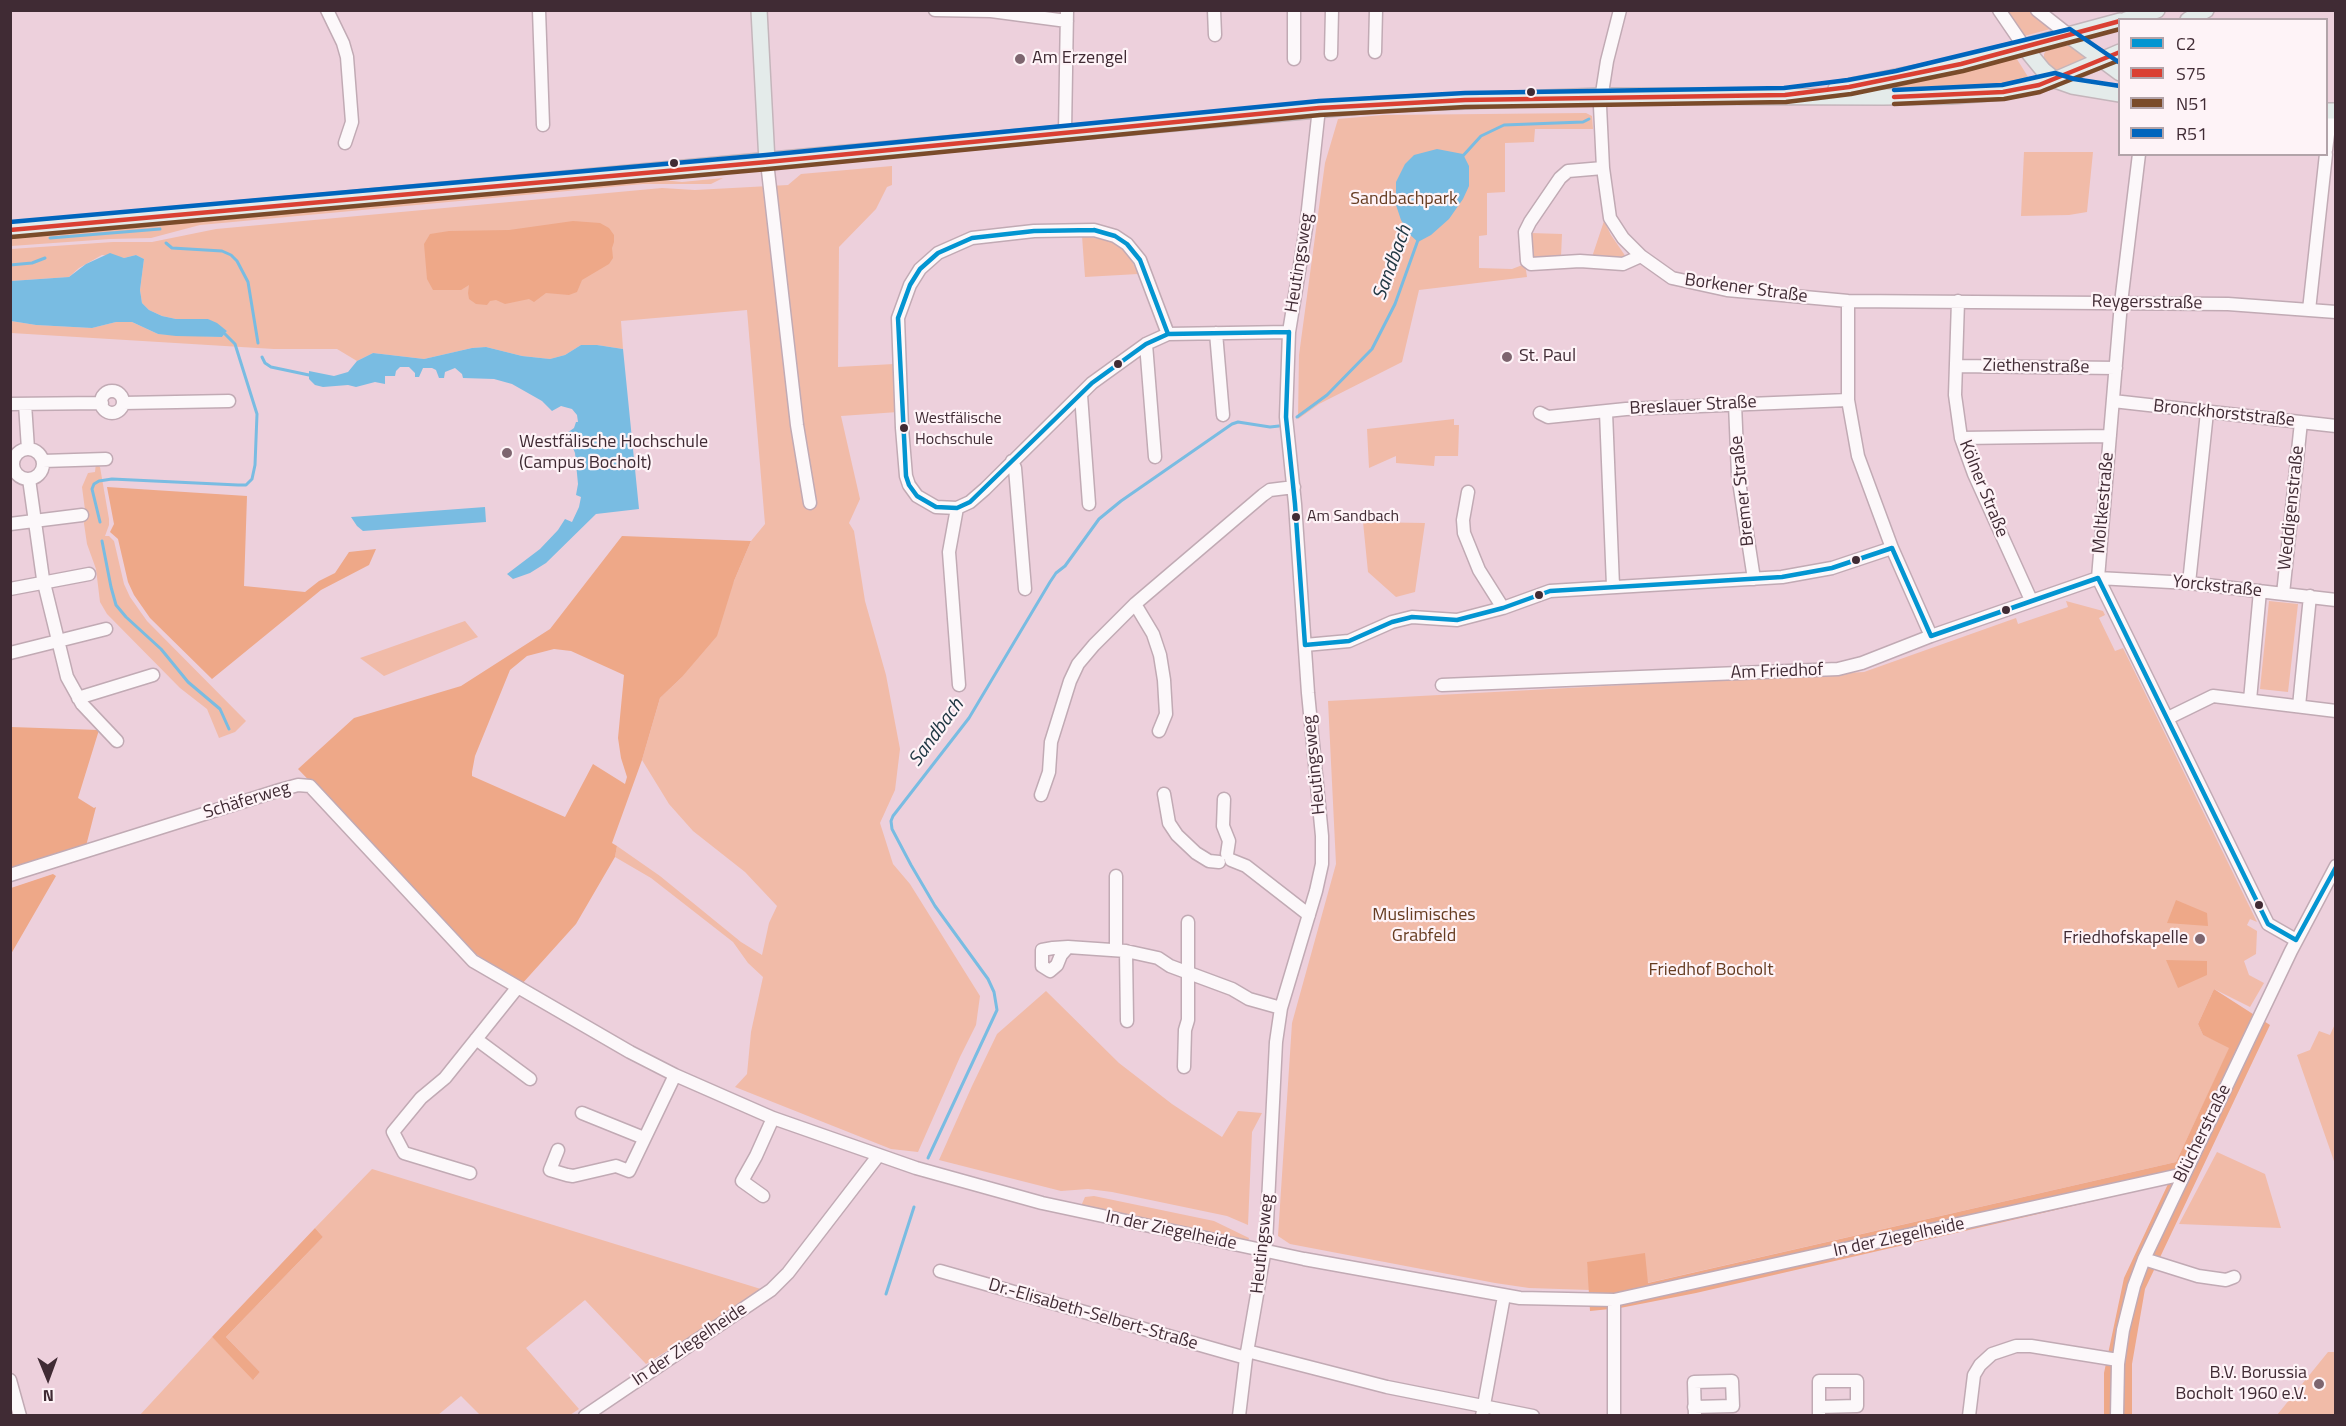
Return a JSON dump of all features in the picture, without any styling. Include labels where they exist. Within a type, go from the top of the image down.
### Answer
[{"type":"main road","points":[[759,10],[767,162]]},
{"type":"main road","points":[[2132,18],[2157,10]]},
{"type":"main road","points":[[2192,18],[2206,10]]},
{"type":"main road","points":[[1785,95],[1897,78],[2025,48],[2118,22]]},
{"type":"main road","points":[[2070,36],[2118,72]]},
{"type":"main road","points":[[2025,48],[2043,70],[2055,80],[2072,86],[2118,94]]},
{"type":"main road","points":[[10,230],[767,162],[1319,108],[1422,101],[1601,96],[1952,96],[2002,92],[2055,80],[2118,53]]},
{"type":"street","points":[[327,10],[343,43],[347,57],[352,122],[345,143]]},
{"type":"street","points":[[539,10],[543,125]]},
{"type":"street","points":[[935,10],[1067,16],[1065,132]]},
{"type":"street","points":[[1214,10],[1215,35]]},
{"type":"street","points":[[1294,10],[1294,60]]},
{"type":"street","points":[[1331,54],[1332,10]]},
{"type":"street","points":[[1375,52],[1376,10]]},
{"type":"street","name":"Borkener Straße","points":[[1620,10],[1601,96],[1603,168],[1610,218],[1623,238],[1641,256],[1672,278],[1727,290],[1848,301],[1958,301]]},
{"type":"street","points":[[1999,10],[2025,48]]},
{"type":"street","points":[[2037,10],[2070,36]]},
{"type":"street","name":"Heutingsweg","points":[[1239,1416],[1265,1251],[1276,1042],[1281,1008],[1322,864],[1322,836],[1294,487],[1286,417],[1289,332],[1306,228],[1319,108]]},
{"type":"street","points":[[2328,136],[2331,111]]},
{"type":"street","name":"Moltkestraße","points":[[2139,156],[2121,303],[2098,578],[2268,924],[2296,940]]},
{"type":"street","points":[[2309,310],[2326,156]]},
{"type":"street","points":[[767,162],[797,425],[810,503]]},
{"type":"street","points":[[1603,168],[1568,171],[1560,178],[1525,232],[1527,261],[1531,264],[1580,261],[1623,264],[1641,256]]},
{"type":"street","points":[[1168,333],[1140,260],[1127,244],[1115,236],[1094,230],[1068,229],[988,236],[958,243],[931,258],[910,285],[898,318],[906,476],[917,496],[936,507],[957,508],[970,502],[1108,371],[1146,344],[1168,333],[1289,332]]},
{"type":"street","points":[[1848,301],[1848,400],[1858,456],[1892,548],[1931,636]]},
{"type":"street","name":"Reygersstraße","points":[[1958,301],[2228,304],[2336,312]]},
{"type":"street","name":"Kölner Straße","points":[[1958,301],[1955,395],[1961,438],[1974,474],[2031,600]]},
{"type":"street","points":[[1216,333],[1223,415]]},
{"type":"street","points":[[1146,344],[1155,457]]},
{"type":"street","name":"Ziethenstraße","points":[[1956,366],[2116,368]]},
{"type":"street","points":[[10,404],[102,403],[103,396],[114,391],[121,395],[123,403],[229,401]]},
{"type":"street","points":[[1081,395],[1089,504]]},
{"type":"street","name":"Breslauer Straße","points":[[1540,413],[1548,417],[1735,404],[1848,400]]},
{"type":"street","name":"Bronckhorststraße","points":[[2113,401],[2336,426]]},
{"type":"street","points":[[25,404],[28,448]]},
{"type":"street","name":"Bremer Straße","points":[[1735,404],[1738,475],[1754,579]]},
{"type":"street","points":[[1606,412],[1613,586]]},
{"type":"street","points":[[2189,583],[2207,412]]},
{"type":"street","name":"Weddigenstraße","points":[[2283,594],[2301,422]]},
{"type":"street","points":[[1961,438],[2110,436]]},
{"type":"street","points":[[28,448],[38,452],[43,461],[40,473],[30,479],[20,477],[12,464],[16,455],[28,448]]},
{"type":"street","points":[[43,461],[106,459]]},
{"type":"street","points":[[1012,461],[1015,468],[1025,589]]},
{"type":"street","points":[[30,479],[44,583],[67,676],[78,698],[117,741]]},
{"type":"street","points":[[1041,795],[1049,772],[1051,742],[1070,681],[1078,664],[1135,604],[1270,490],[1294,487]]},
{"type":"street","points":[[1468,492],[1463,520],[1464,533],[1479,570],[1503,608]]},
{"type":"street","points":[[957,508],[949,552],[959,685]]},
{"type":"street","points":[[10,524],[82,515]]},
{"type":"street","points":[[1305,645],[1349,641],[1392,622],[1412,617],[1457,620],[1503,608],[1550,591],[1754,579],[1810,573],[1892,548]]},
{"type":"street","points":[[10,589],[89,574]]},
{"type":"street","name":"Yorckstraße","points":[[2098,578],[2189,583],[2336,600]]},
{"type":"street","name":"Am Friedhof","points":[[1442,685],[1838,669],[1862,663],[1931,636],[2098,578]]},
{"type":"street","points":[[2250,700],[2260,591]]},
{"type":"street","points":[[2299,706],[2310,596]]},
{"type":"street","points":[[1135,604],[1154,633],[1160,655],[1166,714],[1159,731]]},
{"type":"street","points":[[10,653],[106,628]]},
{"type":"street","points":[[78,698],[153,675]]},
{"type":"street","points":[[2168,718],[2213,696],[2336,711]]},
{"type":"street","name":"Schäferweg","points":[[10,875],[280,790],[310,786],[473,961],[517,988],[675,1075],[773,1118],[859,1150]]},
{"type":"street","points":[[1164,794],[1169,823],[1177,835],[1196,853],[1209,861],[1226,858],[1246,866],[1309,915]]},
{"type":"street","points":[[1224,798],[1223,826],[1229,841],[1226,858]]},
{"type":"street","name":"Blücherstraße","points":[[2117,1416],[2118,1360],[2128,1305],[2144,1259],[2296,940],[2332,883],[2336,866]]},
{"type":"street","points":[[1116,876],[1127,1021]]},
{"type":"street","points":[[1184,1067],[1190,973],[1188,922]]},
{"type":"street","points":[[1068,947],[1121,950],[1158,958],[1170,966],[1232,989],[1249,999],[1281,1008]]},
{"type":"street","points":[[470,1173],[404,1153],[393,1132],[421,1098],[446,1078],[517,988]]},
{"type":"street","points":[[476,1039],[530,1079]]},
{"type":"street","points":[[558,1150],[550,1170],[573,1176],[616,1166],[629,1171],[675,1075]]},
{"type":"street","points":[[582,1113],[644,1138]]},
{"type":"street","points":[[763,1196],[742,1181],[773,1118]]},
{"type":"street","name":"In der Ziegelheide","points":[[859,1150],[1042,1203],[1265,1251],[1504,1296],[1537,1300],[1614,1300],[2184,1174]]},
{"type":"street","name":"In der Ziegelheide","points":[[585,1416],[771,1290],[788,1273],[878,1156]]},
{"type":"street","points":[[2144,1259],[2198,1276],[2226,1280],[2234,1277]]},
{"type":"street","name":"Dr.-Elisabeth-Selbert-Straße","points":[[940,1271],[1247,1355],[1483,1411],[1533,1416]]},
{"type":"street","points":[[1483,1411],[1504,1296]]},
{"type":"street","points":[[1614,1300],[1614,1416]]},
{"type":"street","points":[[1969,1416],[1974,1375],[1980,1365],[1992,1354],[2016,1346],[2031,1346],[2118,1360]]},
{"type":"street","points":[[10,1380],[20,1416]]},
{"type":"green space","points":[[2003,11],[2031,11],[2054,28],[2021,37]]},
{"type":"green space","points":[[2071,46],[2090,59],[2059,72],[2052,70],[2044,61],[2044,54],[2046,51]]},
{"type":"green space","points":[[2015,56],[2030,80],[1981,90],[1885,92],[1861,88]]},
{"type":"green space","name":"Sandbachpark","points":[[1586,113],[1592,116],[1593,129],[1535,129],[1534,142],[1505,143],[1505,192],[1487,193],[1487,235],[1479,236],[1479,268],[1512,269],[1525,264],[1527,277],[1419,290],[1402,362],[1319,404],[1298,419],[1299,355],[1325,163],[1338,119],[1383,115]]},
{"type":"green space","points":[[2024,152],[2093,152],[2087,212],[2069,215],[2021,216]]},
{"type":"green space","points":[[892,166],[892,185],[887,187],[876,209],[839,247],[838,367],[894,364],[898,412],[841,416],[860,499],[849,523],[854,531],[865,601],[886,675],[900,749],[895,790],[880,823],[893,864],[910,884],[980,996],[976,1025],[918,1152],[891,1149],[735,1087],[747,1074],[751,1032],[763,977],[748,963],[733,942],[651,878],[615,857],[617,846],[660,876],[741,942],[762,955],[769,923],[777,906],[745,872],[693,831],[669,804],[642,760],[660,698],[681,678],[734,581],[751,541],[765,524],[747,310],[621,321],[623,349],[581,345],[565,355],[550,359],[522,356],[486,347],[424,359],[373,353],[357,361],[337,349],[274,349],[11,333],[11,321],[36,325],[92,328],[116,322],[132,322],[158,334],[222,337],[227,331],[208,319],[176,319],[149,310],[142,303],[140,290],[144,259],[136,255],[124,258],[102,255],[79,268],[69,277],[11,281],[11,249],[113,242],[152,242],[216,229],[662,188],[695,190],[788,185],[801,174]]},
{"type":"green space","points":[[645,178],[682,182],[723,178],[711,184],[643,184],[200,225],[151,238],[11,246],[10,236]]},
{"type":"green space","points":[[1604,221],[1626,257],[1624,260],[1592,257]]},
{"type":"green space","points":[[1531,233],[1562,234],[1561,257],[1531,257]]},
{"type":"green space","points":[[1082,236],[1113,241],[1126,248],[1138,274],[1085,277]]},
{"type":"green space","points":[[1454,419],[1454,425],[1459,425],[1458,456],[1435,456],[1434,466],[1396,463],[1396,456],[1369,468],[1367,429]]},
{"type":"green space","points":[[96,463],[100,467],[109,519],[105,536],[109,536],[114,541],[124,584],[130,597],[147,621],[246,721],[235,732],[219,738],[207,709],[180,688],[107,614],[100,602],[96,569],[87,544],[82,510],[85,510],[82,487],[88,473],[95,472]]},
{"type":"green space","points":[[1363,522],[1425,523],[1415,592],[1396,597],[1368,572]]},
{"type":"green space","name":"Friedhof Bocholt","points":[[2066,601],[2103,611],[2105,615],[2099,618],[2115,651],[2123,648],[2257,922],[2250,919],[2247,925],[2257,931],[2256,954],[2244,961],[2249,975],[2264,983],[2250,1007],[2214,989],[2198,1024],[2203,1035],[2230,1047],[2176,1162],[1647,1283],[1587,1262],[1590,1290],[1529,1288],[1495,1283],[1290,1244],[1278,1236],[1292,1023],[1336,864],[1328,701],[1864,672],[2016,618],[2018,624],[2068,607]]},
{"type":"green space","points":[[2269,601],[2298,604],[2288,692],[2260,689]]},
{"type":"green space","points":[[465,621],[478,637],[384,676],[360,658]]},
{"type":"green space","points":[[1046,991],[1119,1063],[1172,1104],[1222,1137],[1238,1111],[1262,1113],[1252,1132],[1248,1225],[1227,1216],[1112,1192],[1088,1189],[1061,1191],[939,1160],[997,1034]]},
{"type":"green space","points":[[2335,1024],[2335,1164],[2297,1055],[2310,1050],[2319,1031],[2330,1035]]},
{"type":"green space","points":[[2217,1152],[2265,1174],[2281,1228],[2179,1224]]},
{"type":"green space","points":[[372,1169],[764,1290],[646,1364],[585,1300],[526,1348],[579,1409],[570,1415],[480,1415],[461,1396],[438,1415],[139,1416],[212,1337],[254,1379],[260,1372],[226,1337],[323,1237],[315,1228]]},
{"type":"green space","points":[[1094,1196],[1214,1221],[1249,1238],[1248,1241],[1081,1206],[1085,1197]]},
{"type":"green space","name":"B.V. Borussia Bocholt 1960 e.V.","points":[[2328,1352],[2335,1352],[2335,1415],[2277,1415]]},
{"type":"shaded area","points":[[573,221],[600,223],[609,228],[614,235],[613,258],[609,264],[582,280],[577,292],[569,295],[546,293],[534,302],[529,299],[505,304],[496,300],[490,301],[487,305],[476,304],[469,299],[469,285],[461,290],[433,290],[427,279],[424,244],[430,234],[449,231],[509,230]]},
{"type":"shaded area","points":[[107,487],[247,496],[244,586],[305,592],[319,581],[335,573],[349,552],[376,549],[369,565],[321,590],[212,679],[150,618],[134,595],[128,582],[118,539],[110,532],[114,524]]},
{"type":"shaded area","points":[[622,536],[751,541],[734,581],[717,636],[681,678],[660,698],[642,760],[612,843],[617,846],[615,857],[576,924],[521,985],[476,954],[298,769],[354,718],[461,686],[550,629]],"holes":[[[554,649],[571,651],[624,675],[618,738],[627,777],[625,784],[593,764],[565,817],[472,776],[472,772],[475,756],[510,670],[527,656]]]},
{"type":"shaded area","points":[[11,727],[99,730],[78,798],[96,807],[86,846],[11,870]]},
{"type":"shaded area","points":[[53,874],[56,876],[11,954],[11,888]]},
{"type":"shaded area","points":[[2176,900],[2207,913],[2208,926],[2167,923]]},
{"type":"shaded area","points":[[2166,960],[2207,961],[2207,975],[2178,988]]},
{"type":"shaded area","points":[[2214,989],[2270,1025],[2145,1289],[2132,1364],[2132,1415],[2104,1415],[2104,1373],[2124,1278],[2168,1184],[1696,1293],[1620,1308],[1590,1311],[1587,1262],[1645,1253],[1648,1283],[2176,1162],[2229,1048],[2203,1035],[2198,1024]]},
{"type":"shaded area","points":[[315,1228],[323,1237],[226,1337],[260,1372],[253,1380],[212,1337]]},
{"type":"water","points":[[1437,149],[1463,154],[1469,166],[1469,186],[1449,219],[1431,235],[1418,242],[1408,233],[1401,220],[1396,205],[1396,182],[1405,164],[1414,155]]},
{"type":"water","points":[[110,253],[124,258],[136,255],[144,259],[140,290],[142,303],[149,310],[176,319],[208,319],[227,331],[222,337],[176,336],[158,334],[132,322],[116,322],[92,328],[36,325],[11,321],[11,281],[69,277],[86,264]]},
{"type":"water","points":[[581,345],[623,349],[639,509],[596,514],[546,563],[530,573],[513,579],[507,574],[540,549],[565,519],[572,522],[579,507],[581,497],[576,495],[578,484],[575,453],[567,433],[578,422],[577,415],[572,409],[561,406],[552,411],[542,401],[512,384],[494,379],[463,378],[455,368],[445,372],[444,378],[439,378],[436,370],[432,368],[423,368],[419,377],[415,377],[415,373],[409,367],[400,367],[395,376],[385,376],[385,384],[375,382],[356,387],[348,385],[323,387],[315,385],[309,379],[309,371],[334,376],[348,372],[357,361],[373,353],[424,359],[486,347],[522,356],[550,359],[565,355]]},
{"type":"water","points":[[485,507],[486,522],[363,531],[351,517]]},
{"type":"waterway","name":"Sandbach","points":[[1461,158],[1481,136],[1504,125],[1583,122],[1589,119]]},
{"type":"waterway","points":[[50,238],[160,229]]},
{"type":"waterway","name":"Sandbach","points":[[1297,417],[1327,395],[1372,349],[1395,304],[1418,240]]},
{"type":"waterway","points":[[166,243],[172,248],[222,251],[237,261],[248,282],[258,343]]},
{"type":"waterway","points":[[10,265],[32,263],[45,258]]},
{"type":"waterway","points":[[100,522],[92,489],[99,481],[112,479],[246,485],[252,479],[255,465],[257,414],[235,344],[225,334]]},
{"type":"waterway","points":[[262,357],[271,367],[309,375]]},
{"type":"waterway","name":"Sandbach","points":[[928,1158],[997,1010],[994,992],[988,979],[935,906],[911,865],[892,829],[893,816],[969,718],[1050,582],[1065,566],[1099,519],[1121,501],[1232,424],[1238,422],[1270,427],[1279,426]]},
{"type":"waterway","points":[[102,541],[116,605],[161,649],[188,682],[220,709],[229,729]]},
{"type":"waterway","name":"Sandbach","points":[[886,1294],[914,1207]]},
{"type":"transit line","name":"S75","points":[[10,230],[767,162],[1319,108],[1465,100],[1785,95],[1849,87],[1961,64],[2118,22]]},
{"type":"transit line","name":"R51","points":[[10,222],[766,155],[1319,101],[1465,93],[1784,88],[1896,71],[2070,29],[2118,62]]},
{"type":"transit line","name":"N51","points":[[11,237],[768,169],[1320,115],[1465,107],[1786,102],[1851,94],[1963,71],[2118,30]]},
{"type":"transit line","name":"S75","points":[[1894,97],[2003,92],[2039,85],[2118,53]]},
{"type":"transit line","name":"N51","points":[[1894,104],[2004,99],[2040,92],[2118,61]]},
{"type":"transit line","name":"R51","points":[[1894,90],[2002,85],[2055,73],[2074,79],[2118,86]]},
{"type":"transit line","name":"C2","points":[[1094,230],[1115,236],[1127,244],[1140,260],[1168,334],[1146,344],[1092,383],[970,502],[957,508],[936,507],[917,496],[906,476],[898,318],[910,285],[920,269],[938,253],[972,238],[1034,231],[1094,230]]},
{"type":"transit line","name":"C2","points":[[1289,332],[1286,417],[1305,645]]},
{"type":"transit line","name":"C2","points":[[1168,334],[1289,332]]},
{"type":"transit line","name":"C2","points":[[1892,548],[1931,636]]},
{"type":"transit line","name":"C2","points":[[1305,645],[1349,641],[1392,622],[1412,617],[1457,620],[1503,608],[1550,591],[1782,577],[1832,568],[1892,548]]},
{"type":"transit line","name":"C2","points":[[2098,578],[2268,924],[2296,940]]},
{"type":"transit line","name":"C2","points":[[1931,636],[2098,578]]},
{"type":"transit line","name":"C2","points":[[2296,940],[2336,867]]},
{"type":"place","name":"Am Erzengel","points":[[1020,59]]},
{"type":"place","name":"St. Paul","points":[[1507,357]]},
{"type":"place","name":"Westfälische Hochschule","points":[[904,428]]},
{"type":"place","name":"Westfälische Hochschule (Campus Bocholt)","points":[[507,453]]},
{"type":"place","name":"Am Sandbach","points":[[1296,517]]},
{"type":"place","name":"Friedhofskapelle","points":[[2200,939]]},
{"type":"place","name":"B.V. Borussia Bocholt 1960 e.V.","points":[[2319,1384]]},
{"type":"park label","name":"Muslimisches Grabfeld","points":[[1424,926]]}]
